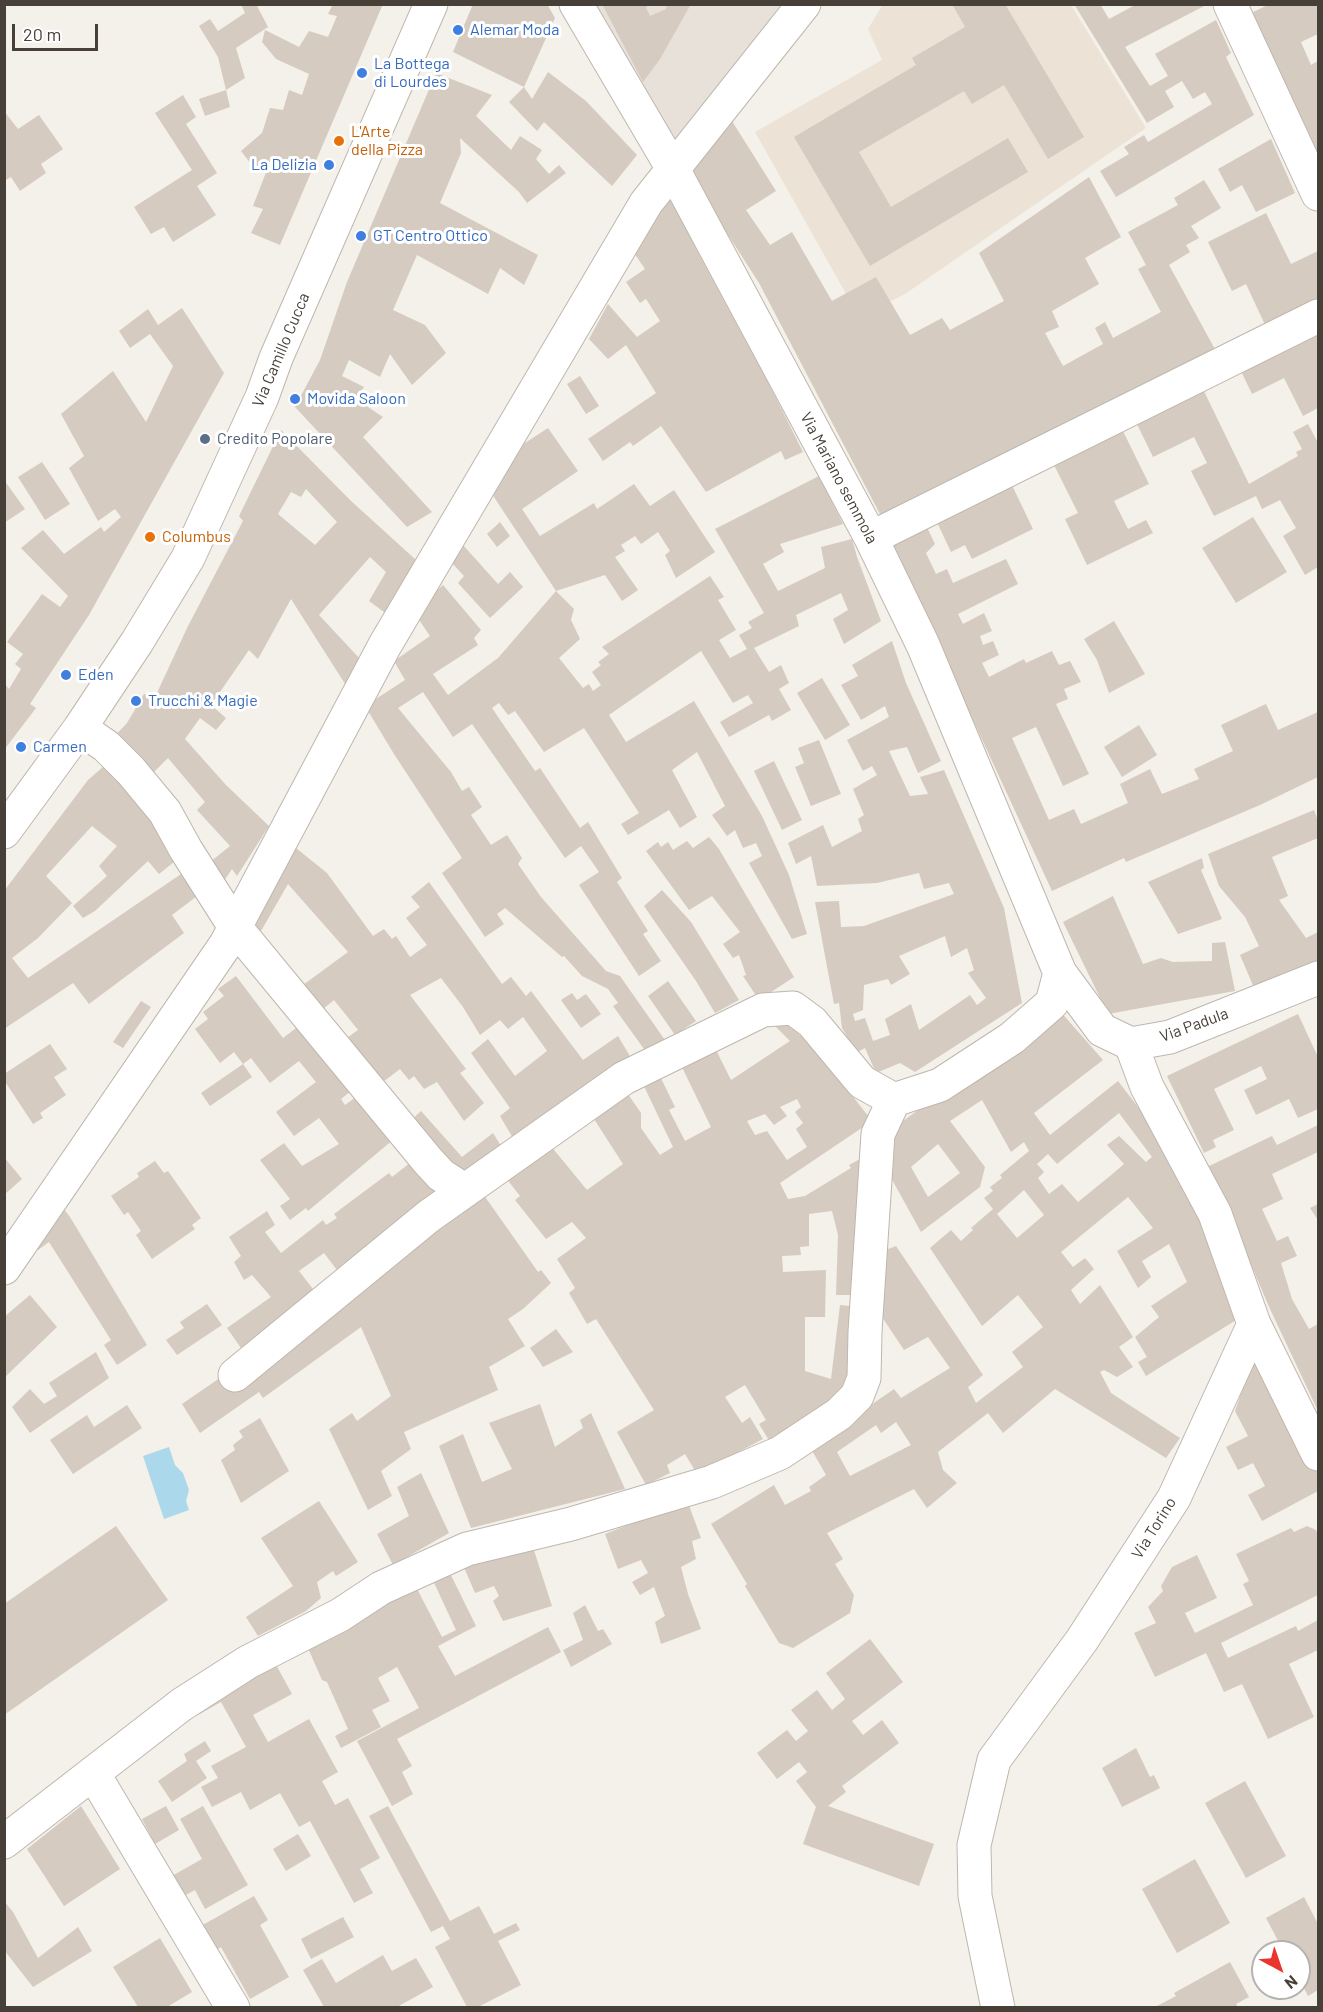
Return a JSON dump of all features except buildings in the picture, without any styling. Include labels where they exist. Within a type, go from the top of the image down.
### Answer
[{"type":"street","name":"Via Camillo Cucca","points":[[4,832],[80,728],[137,642],[188,558],[262,397],[276,358],[431,4]]},
{"type":"street","name":"Via Mariano semmola","points":[[576,4],[673,169],[871,538],[923,645],[1060,974]]},
{"type":"street","points":[[4,1268],[226,944],[385,645],[646,203],[804,4]]},
{"type":"street","points":[[1230,4],[1318,194]]},
{"type":"street","points":[[871,538],[1318,316]]},
{"type":"street","points":[[80,728],[106,746],[123,762],[165,812],[186,850],[235,927],[428,1161],[441,1175],[464,1190]]},
{"type":"street","points":[[1060,974],[1102,1030],[1131,1044],[1147,1087],[1215,1214],[1254,1324],[1318,1454]]},
{"type":"street","points":[[4,1842],[190,1699],[248,1662],[340,1615],[381,1588],[467,1549],[571,1524],[712,1482],[780,1453],[839,1414],[857,1395],[864,1378],[878,1134],[894,1100],[940,1085],[1012,1038],[1052,1003],[1060,974]]},
{"type":"street","name":"Via Padula","points":[[1131,1044],[1170,1037],[1318,978]]},
{"type":"street","points":[[235,1375],[339,1288],[464,1190],[624,1077],[763,1010],[793,1008],[812,1022],[862,1082],[894,1100]]},
{"type":"street","name":"Via Torino","points":[[998,2007],[975,1896],[974,1845],[994,1760],[1082,1640],[1174,1498],[1254,1324]]},
{"type":"street","points":[[93,1773],[233,2007]]},
{"type":"shaded area","points":[[883,4],[1071,5],[1146,128],[905,294],[859,317],[755,132],[882,60],[868,29]]},
{"type":"shaded area","points":[[586,5],[798,5],[674,160]]},
{"type":"water","points":[[169,1447],[175,1465],[183,1473],[189,1490],[186,1501],[189,1510],[164,1519],[143,1456]]},
{"type":"place","name":"Alemar Moda","points":[[458,30]]},
{"type":"place","name":"La Bottega di Lourdes","points":[[362,73]]},
{"type":"place","name":"L'Arte della Pizza","points":[[339,141]]},
{"type":"place","name":"La Delizia","points":[[329,165]]},
{"type":"place","name":"GT Centro Ottico","points":[[361,236]]},
{"type":"place","name":"Movida Saloon","points":[[295,399]]},
{"type":"place","name":"Credito Popolare","points":[[205,439]]},
{"type":"place","name":"Columbus","points":[[150,537]]},
{"type":"place","name":"Eden","points":[[66,675]]},
{"type":"place","name":"Trucchi & Magie","points":[[136,701]]},
{"type":"place","name":"Carmen","points":[[21,747]]}]
